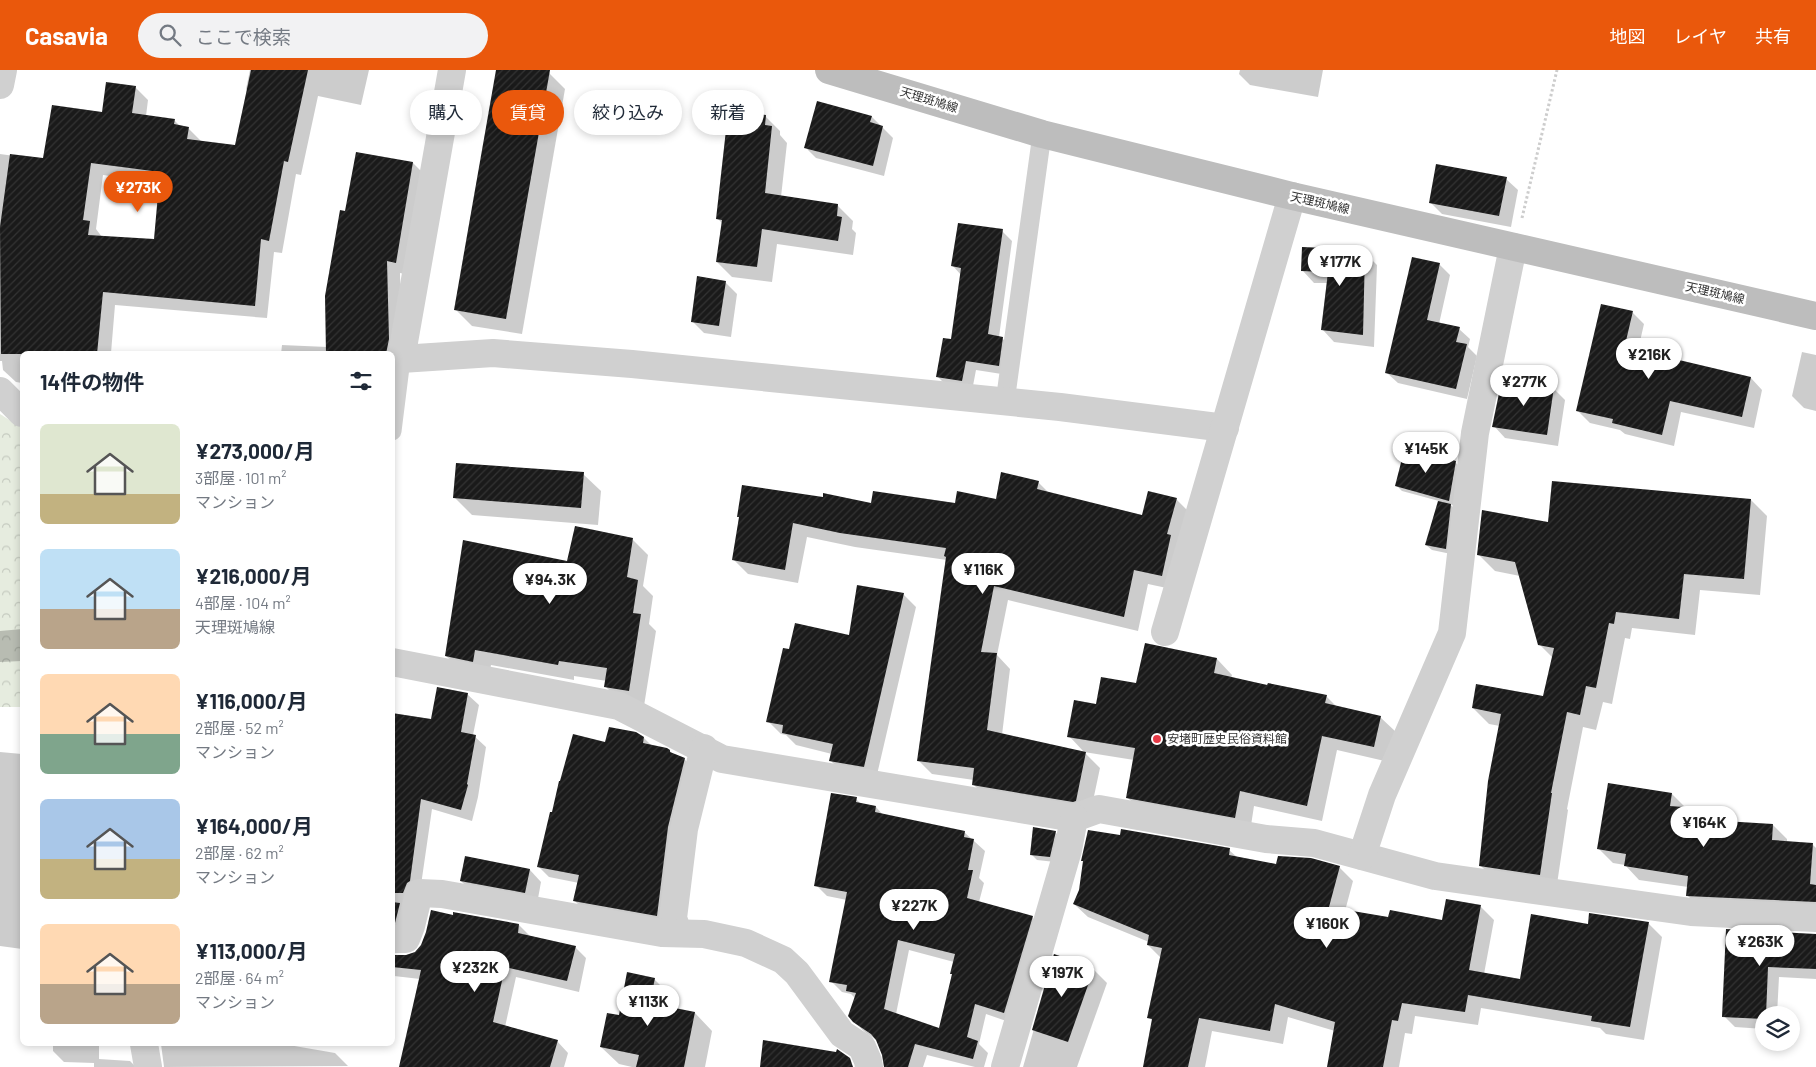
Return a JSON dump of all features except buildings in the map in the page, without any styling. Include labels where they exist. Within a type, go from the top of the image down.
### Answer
[{"type":"main road","name":"天理斑鳩線","points":[[829,70],[1042,134],[1292,196],[1816,316]]},
{"type":"street","points":[[0,85],[3,70]]},
{"type":"street","points":[[452,70],[401,359],[493,353],[632,364],[1060,407],[1224,428]]},
{"type":"street","points":[[1165,632],[1292,196]]},
{"type":"street","points":[[1362,856],[1382,795],[1452,633],[1474,433],[1513,247]]},
{"type":"street","points":[[0,391],[20,410]]},
{"type":"street","points":[[395,663],[619,706],[704,748],[722,759],[1074,818],[1099,809],[1266,839],[1314,843],[1434,876],[1682,910],[1816,918]]},
{"type":"street","points":[[678,933],[673,918],[683,839],[704,748]]},
{"type":"street","points":[[1005,1067],[1068,850],[1074,818]]},
{"type":"street","points":[[395,939],[406,940],[418,893],[442,894],[662,933],[704,934],[746,943],[783,960],[797,972],[842,1034],[862,1047],[869,1067]]},
{"type":"street","points":[[144,1046],[148,1067]]},
{"type":"lane","points":[[1005,402],[1042,134]]},
{"type":"lane","points":[[395,407],[401,359]]},
{"type":"path","points":[[1513,247],[1557,70]]},
{"type":"green space","points":[[0,414],[20,427],[20,707],[0,707]]},
{"type":"place","name":"安堵町歴史民俗資料館","points":[[1157,739]]}]
